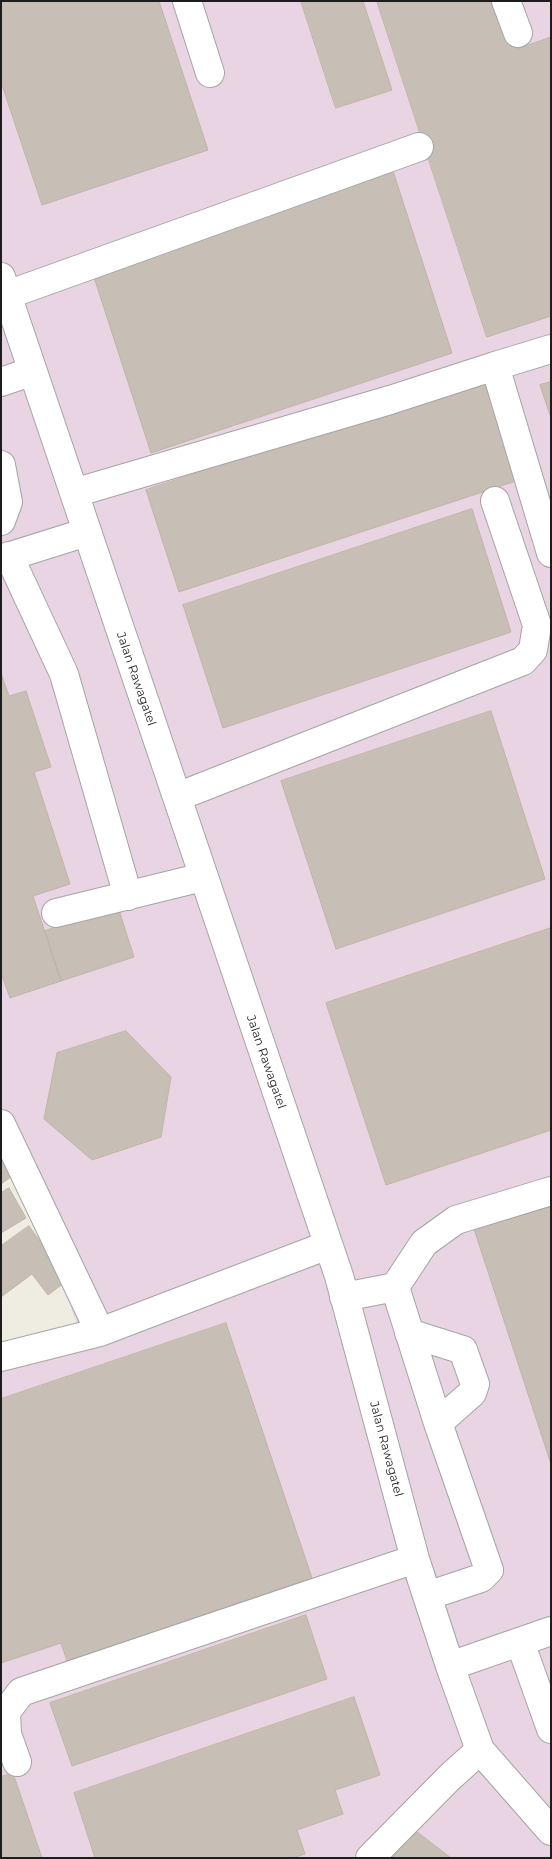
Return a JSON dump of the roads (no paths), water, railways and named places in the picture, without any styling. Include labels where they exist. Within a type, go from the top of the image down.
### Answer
[{"type":"street","points":[[187,1],[210,73]]},
{"type":"street","points":[[506,1],[518,33]]},
{"type":"street","points":[[4,286],[419,147]]},
{"type":"street","name":"Jalan Rawagatel","points":[[4,286],[328,1246],[344,1297],[415,1559],[450,1666],[480,1750],[549,1827]]},
{"type":"street","points":[[74,493],[390,400],[551,349]]},
{"type":"street","points":[[495,366],[551,553]]},
{"type":"street","points":[[1,382],[33,371]]},
{"type":"street","points":[[1,465],[8,502],[1,520]]},
{"type":"street","points":[[176,798],[523,661],[534,650],[537,625],[496,501]]},
{"type":"street","points":[[87,532],[5,557],[64,674],[128,896]]},
{"type":"street","points":[[56,913],[204,876]]},
{"type":"street","points":[[1,1124],[100,1332]]},
{"type":"street","points":[[344,1297],[395,1287],[424,1243],[456,1220],[551,1191]]},
{"type":"street","points":[[1,1357],[100,1332],[328,1246]]},
{"type":"street","points":[[395,1287],[438,1423],[489,1570],[481,1578],[427,1596]]},
{"type":"street","points":[[409,1333],[463,1350],[475,1384],[472,1393],[438,1423]]},
{"type":"street","points":[[17,1762],[7,1734],[6,1712],[21,1692],[415,1559]]},
{"type":"street","points":[[450,1666],[551,1631]]},
{"type":"street","points":[[520,1642],[551,1729]]},
{"type":"street","points":[[370,1858],[450,1777],[480,1750]]}]
